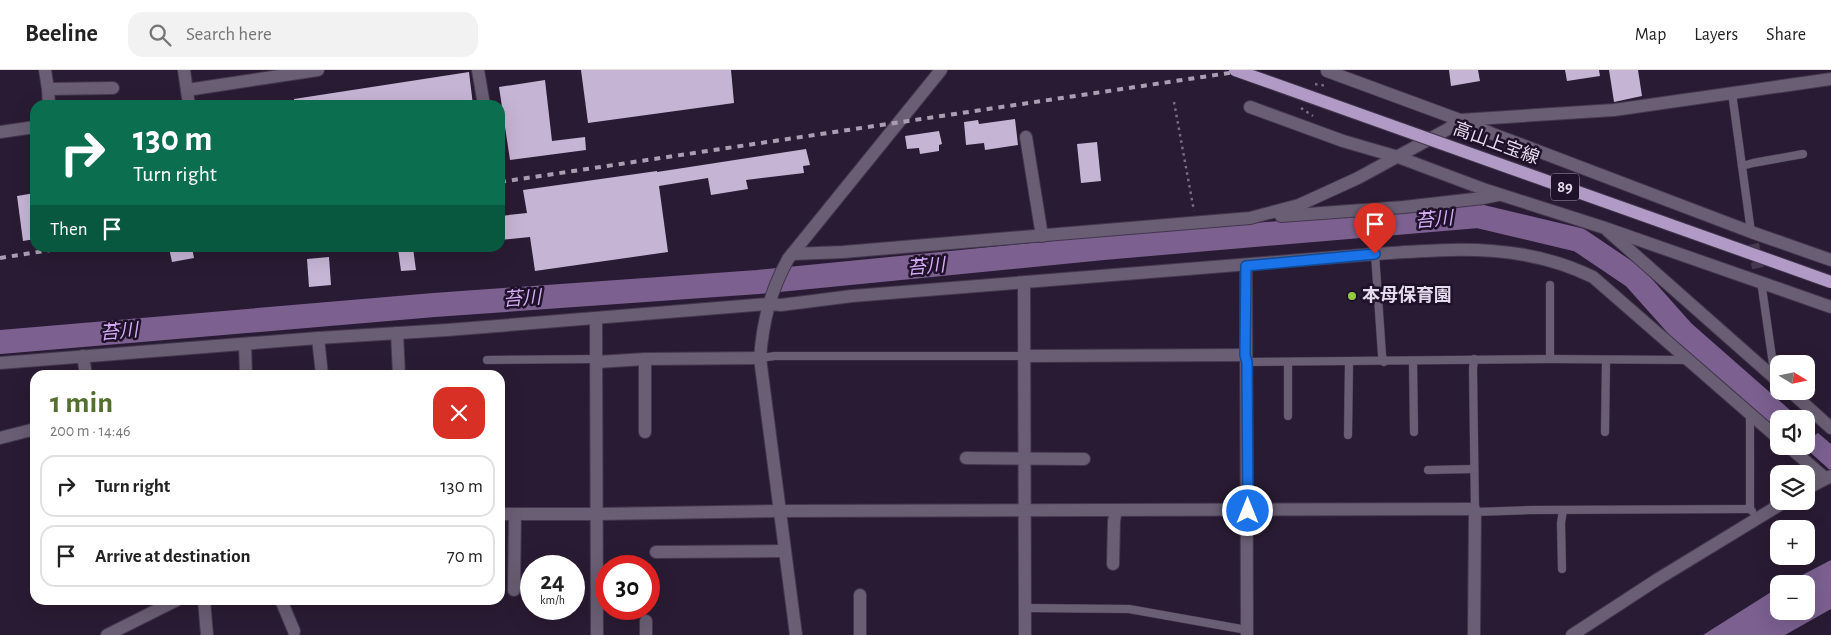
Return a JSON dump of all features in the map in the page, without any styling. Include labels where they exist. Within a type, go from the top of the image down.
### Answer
[{"type":"main road","name":"高山上宝線","points":[[1235,70],[1831,282]]},
{"type":"street","points":[[45,70],[49,100]]},
{"type":"street","points":[[184,70],[188,100]]},
{"type":"street","points":[[187,90],[318,70]]},
{"type":"street","points":[[478,70],[483,100]]},
{"type":"street","points":[[796,635],[760,358],[763,326],[769,302],[779,274],[790,257],[941,70]]},
{"type":"street","points":[[1327,71],[1460,120],[1752,238],[1831,260]]},
{"type":"street","points":[[1250,218],[1299,205],[1398,157],[1448,129],[1460,120],[1614,110],[1831,78]]},
{"type":"street","points":[[48,89],[113,88]]},
{"type":"street","points":[[1250,107],[1343,141],[1398,157],[1500,194],[1605,228],[1831,307]]},
{"type":"street","points":[[0,132],[30,128]]},
{"type":"street","points":[[1026,137],[1042,236]]},
{"type":"street","points":[[790,257],[1196,222],[1404,207],[1483,198],[1500,194]]},
{"type":"street","points":[[1605,228],[1770,374]]},
{"type":"street","points":[[0,363],[318,338],[397,334],[769,302],[781,305],[852,296],[1246,266],[1375,254],[1459,249],[1500,250],[1537,257],[1593,277],[1770,431]]},
{"type":"street","points":[[1246,266],[1247,632]]},
{"type":"street","points":[[1758,268],[1760,281]]},
{"type":"street","points":[[1024,283],[1025,635]]},
{"type":"street","points":[[596,318],[597,635]]},
{"type":"street","points":[[397,334],[399,370]]},
{"type":"street","points":[[318,338],[321,370]]},
{"type":"street","points":[[245,344],[246,370]]},
{"type":"street","points":[[83,356],[85,370]]},
{"type":"street","points":[[1024,356],[1246,359]]},
{"type":"street","points":[[597,361],[760,358]]},
{"type":"street","points":[[645,359],[645,432]]},
{"type":"street","points":[[1800,400],[1831,428]]},
{"type":"street","points":[[0,438],[30,430]]},
{"type":"street","points":[[1800,455],[1828,477],[1815,484]]},
{"type":"street","points":[[966,458],[1084,459]]},
{"type":"street","points":[[1572,635],[1754,514],[1770,508]]},
{"type":"street","points":[[505,514],[1239,509],[1248,511],[1475,511],[1474,635]]},
{"type":"street","points":[[1113,564],[1116,510]]},
{"type":"street","points":[[514,590],[515,514]]},
{"type":"street","points":[[656,552],[785,551]]},
{"type":"street","points":[[860,595],[860,635]]},
{"type":"street","points":[[107,635],[168,605]]},
{"type":"street","points":[[204,605],[207,635]]},
{"type":"street","points":[[283,605],[294,631]]},
{"type":"street","points":[[646,621],[646,635]]},
{"type":"lane","points":[[1732,92],[1752,238]]},
{"type":"lane","points":[[1742,166],[1753,162],[1803,154]]},
{"type":"lane","points":[[1375,254],[1384,362]]},
{"type":"lane","points":[[1760,281],[1773,355]]},
{"type":"lane","points":[[1550,286],[1550,359]]},
{"type":"lane","points":[[760,358],[775,356],[1024,356]]},
{"type":"lane","points":[[1246,359],[1288,363],[1550,359],[1689,360]]},
{"type":"lane","points":[[487,360],[597,361]]},
{"type":"lane","points":[[1474,360],[1475,511],[1563,510],[1754,514],[1750,414]]},
{"type":"lane","points":[[1605,432],[1606,360]]},
{"type":"lane","points":[[1413,361],[1414,432]]},
{"type":"lane","points":[[1348,435],[1349,362]]},
{"type":"lane","points":[[1288,363],[1288,416]]},
{"type":"lane","points":[[1428,470],[1474,469]]},
{"type":"lane","points":[[1562,569],[1561,523],[1563,510]]},
{"type":"lane","points":[[1024,608],[1129,609],[1247,632]]},
{"type":"path","points":[[1174,102],[1196,222]]},
{"type":"shaded area","points":[[1818,433],[1831,444],[1831,471],[1813,455],[1815,455],[1815,435]]},
{"type":"shaded area","points":[[1831,560],[1831,609],[1815,618],[1815,575],[1802,575]]},
{"type":"shaded area","points":[[1770,593],[1770,620],[1812,620],[1785,635],[1703,635]]},
{"type":"building","points":[[581,70],[731,70],[734,103],[588,123]]},
{"type":"building","points":[[1449,70],[1478,70],[1480,81],[1451,86]]},
{"type":"building","points":[[1565,70],[1599,70],[1600,76],[1567,81]]},
{"type":"building","points":[[1609,70],[1638,70],[1642,96],[1614,102]]},
{"type":"building","points":[[469,72],[472,100],[294,100]]},
{"type":"building","points":[[545,80],[552,141],[585,137],[586,150],[510,160],[505,127],[505,100],[501,100],[499,87]]},
{"type":"building","points":[[1015,119],[1018,145],[985,150],[984,143],[966,145],[964,122],[978,120],[979,124]]},
{"type":"building","points":[[939,131],[942,144],[939,145],[939,151],[920,154],[919,148],[907,149],[905,136]]},
{"type":"building","points":[[1097,142],[1101,181],[1081,183],[1077,144]]},
{"type":"building","points":[[806,149],[810,165],[803,166],[804,173],[746,180],[748,189],[711,195],[708,178],[659,186],[668,252],[535,271],[530,237],[505,240],[505,215],[527,213],[523,190]]},
{"type":"building","points":[[30,194],[30,240],[23,241],[17,196]]},
{"type":"building","points":[[170,252],[193,252],[194,258],[172,262]]},
{"type":"building","points":[[399,252],[414,252],[416,270],[401,271]]},
{"type":"building","points":[[329,257],[331,285],[309,287],[307,259]]},
{"type":"waterway","name":"苔川","points":[[0,342],[434,305],[758,282],[1103,248],[1478,216],[1579,240],[1634,277],[1683,332],[1772,410]]},
{"type":"tunnel","points":[[1753,244],[1758,268]]},
{"type":"railway","points":[[505,181],[1249,70]]},
{"type":"railway","points":[[0,258],[38,252]]},
{"type":"place","name":"本母保育園","points":[[1352,296]]},
{"type":"route","points":[[1248,511],[1247,362],[1245,355],[1246,266],[1375,254]]}]
